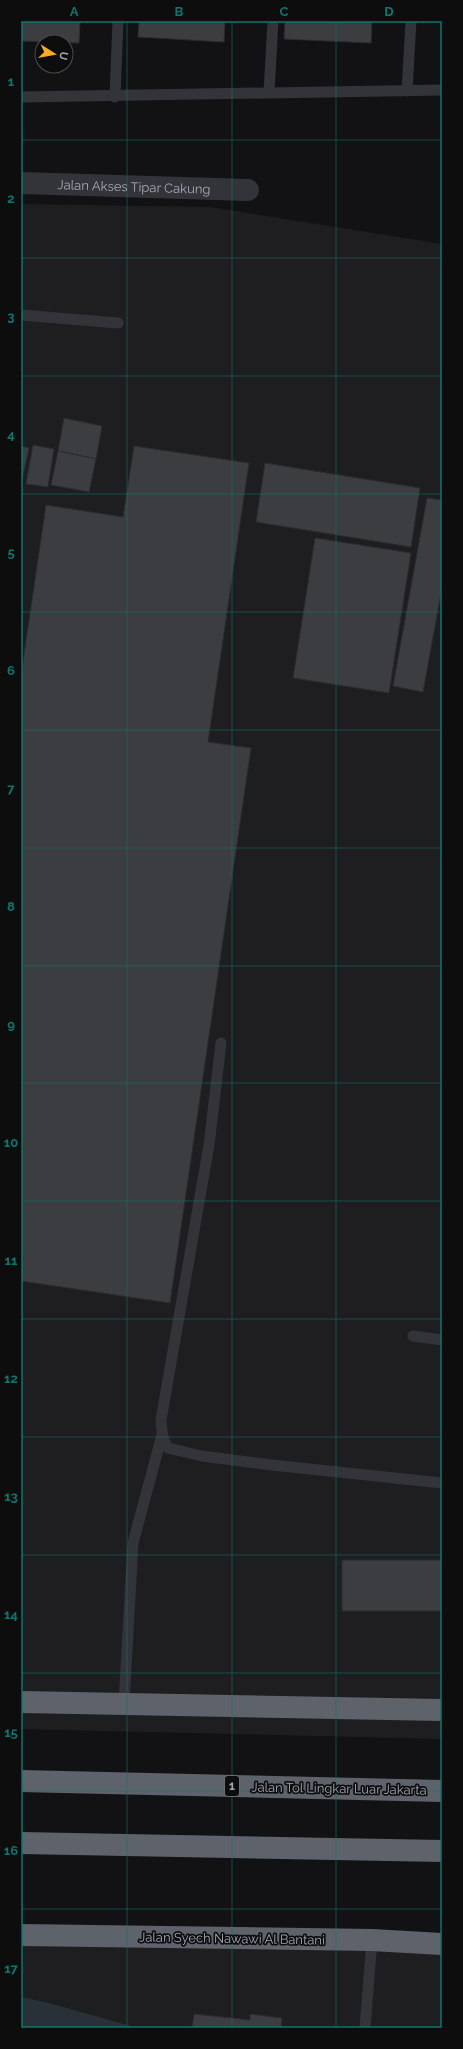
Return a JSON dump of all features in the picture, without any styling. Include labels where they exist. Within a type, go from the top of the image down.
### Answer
[{"type":"highway","points":[[21,1702],[442,1710]]},
{"type":"highway","name":"Jalan Tol Lingkar Luar Jakarta","points":[[21,1781],[442,1791]]},
{"type":"highway","points":[[21,1843],[442,1851]]},
{"type":"highway","name":"Jalan Syech Nawawi Al Bantani","points":[[21,1935],[372,1940],[442,1944]]},
{"type":"street","name":"Jalan Akses Tipar Cakung","points":[[21,183],[248,190]]},
{"type":"lane","points":[[115,97],[118,21]]},
{"type":"lane","points":[[269,92],[273,21]]},
{"type":"lane","points":[[407,91],[411,21]]},
{"type":"lane","points":[[21,97],[115,97],[269,92],[442,90]]},
{"type":"lane","points":[[21,316],[118,322]]},
{"type":"lane","points":[[124,1704],[133,1544],[162,1435],[161,1420],[209,1145],[221,1043]]},
{"type":"lane","points":[[413,1336],[442,1340]]},
{"type":"lane","points":[[162,1435],[168,1448],[202,1456],[272,1465],[442,1482]]},
{"type":"lane","points":[[365,2028],[372,1940]]},
{"type":"shaded area","points":[[21,204],[210,207],[442,244],[442,1739],[21,1729]]},
{"type":"shaded area","points":[[21,1926],[442,1949],[442,2028],[21,2028]]},
{"type":"shaded area","points":[[21,1997],[45,2002],[138,2028],[21,2028]]},
{"type":"building","points":[[21,21],[80,21],[79,43],[74,43],[74,34],[34,34],[34,41],[21,41]]},
{"type":"building","points":[[139,21],[225,21],[224,42],[138,37]]},
{"type":"building","points":[[285,21],[372,21],[371,43],[284,39]]},
{"type":"building","points":[[64,418],[102,426],[96,459],[58,451]]},
{"type":"building","points":[[33,445],[54,449],[48,487],[26,484]]},
{"type":"building","points":[[21,446],[29,448],[21,485]]},
{"type":"building","points":[[134,446],[249,463],[208,742],[251,748],[170,1303],[21,1281],[21,675],[46,505],[123,517]]},
{"type":"building","points":[[58,451],[96,459],[89,492],[51,485]]},
{"type":"building","points":[[265,463],[420,488],[411,547],[256,522]]},
{"type":"building","points":[[427,498],[442,500],[442,588],[423,692],[393,686]]},
{"type":"building","points":[[315,538],[411,553],[389,693],[293,678]]},
{"type":"building","points":[[342,1560],[442,1560],[442,1611],[342,1611]]},
{"type":"building","points":[[194,2014],[250,2020],[250,2014],[282,2018],[281,2028],[192,2028]]}]
